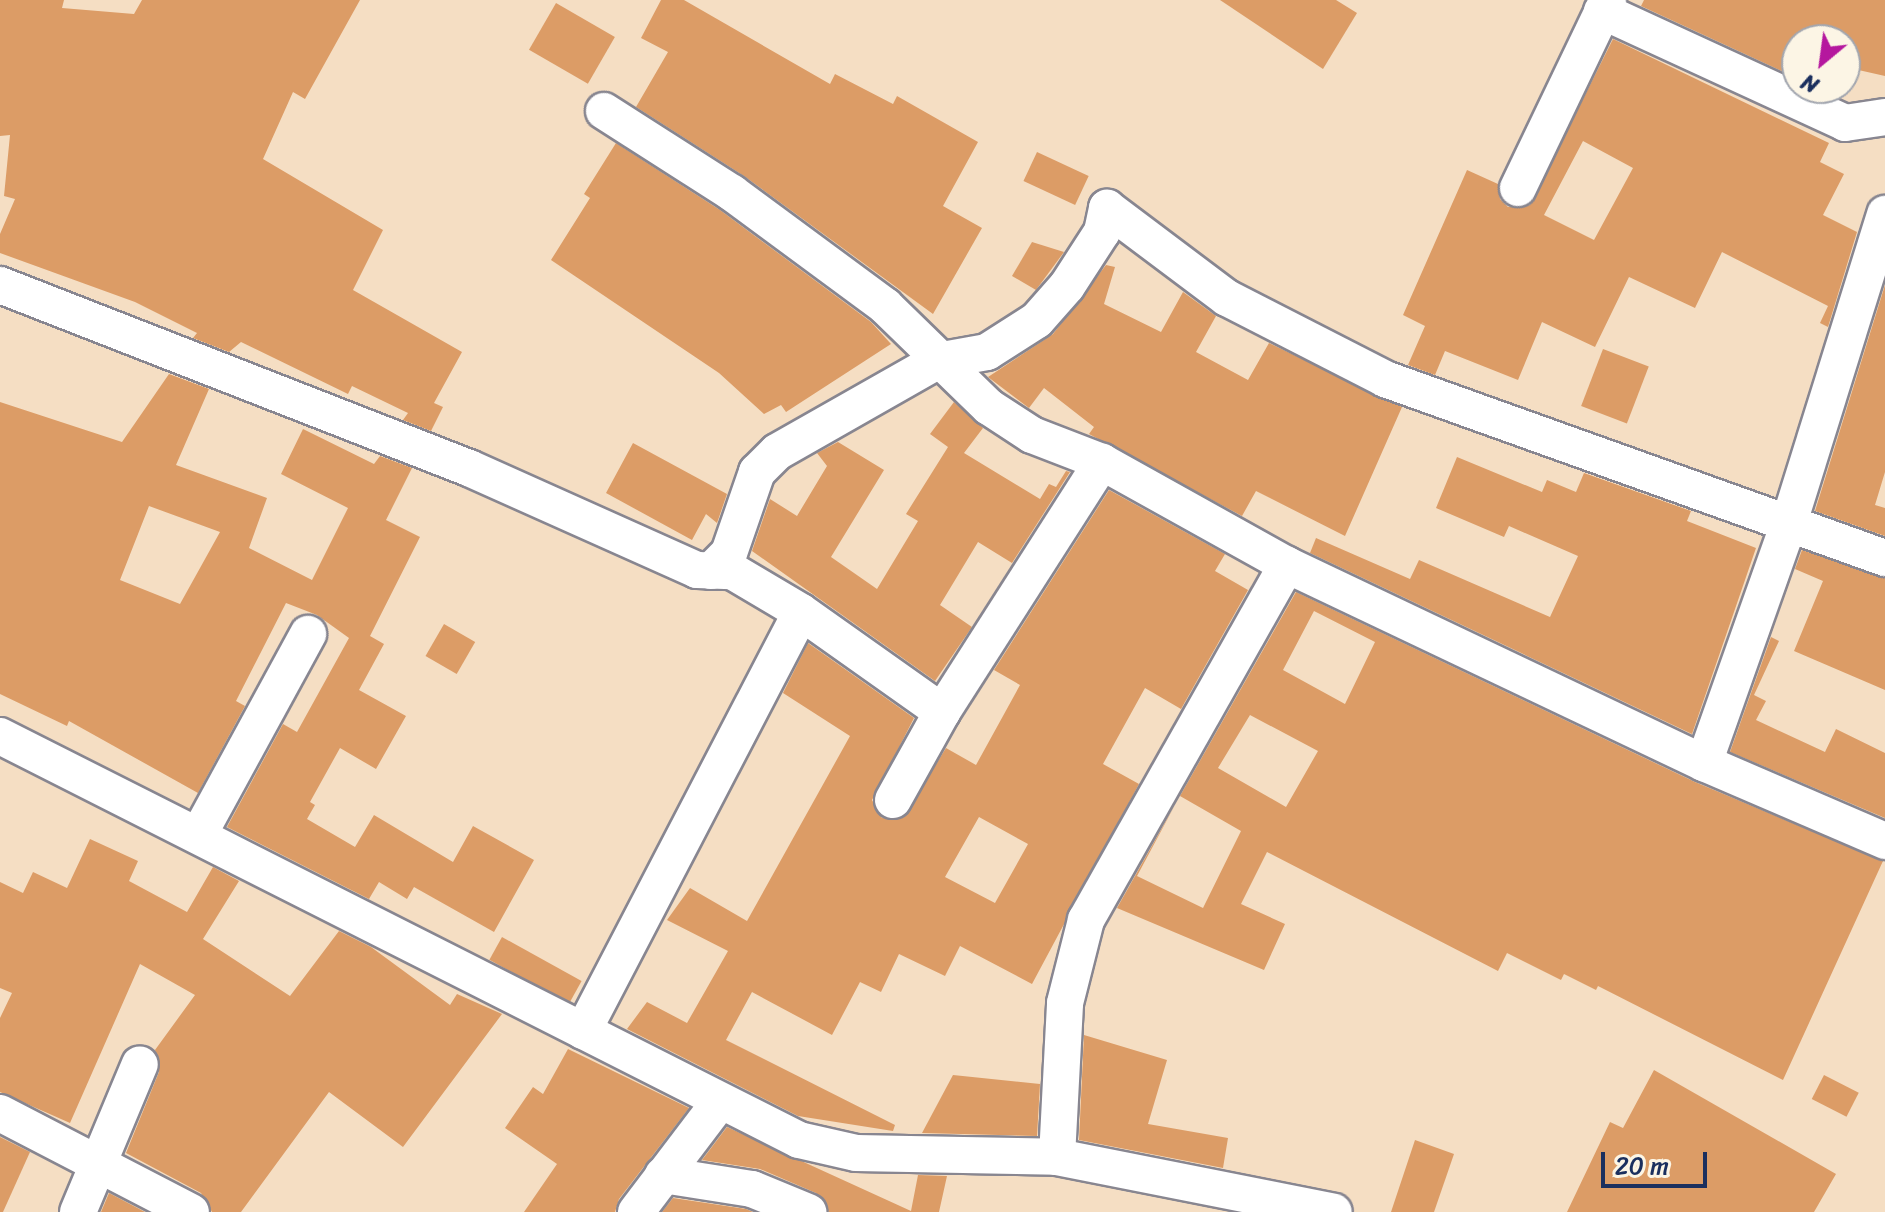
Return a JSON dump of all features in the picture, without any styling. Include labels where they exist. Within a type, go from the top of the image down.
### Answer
[{"type":"street","points":[[1518,188],[1605,6],[1845,123],[1885,117]]},
{"type":"street","points":[[604,111],[732,193],[885,306],[937,361],[989,407],[1032,435],[1102,462],[1287,565],[1704,763],[1885,841]]},
{"type":"street","points":[[711,571],[729,553],[757,472],[777,452],[937,361],[987,352],[1037,320],[1067,286],[1102,232],[1107,208],[1227,298],[1385,379],[1788,526],[1885,558]]},
{"type":"street","points":[[1704,763],[1788,526],[1885,214]]},
{"type":"street","points":[[0,285],[469,468],[697,570],[732,571],[801,612],[942,712]]},
{"type":"street","points":[[893,800],[942,712],[1102,462]]},
{"type":"street","points":[[1057,1157],[1065,1003],[1086,920],[1287,565]]},
{"type":"street","points":[[583,1031],[801,612]]},
{"type":"street","points":[[199,834],[308,634]]},
{"type":"street","points":[[0,736],[199,834],[583,1031],[718,1104],[799,1140],[856,1153],[1057,1157],[1334,1212]]},
{"type":"street","points":[[78,1212],[140,1064]]},
{"type":"street","points":[[636,1212],[718,1104]]},
{"type":"street","points":[[0,1113],[191,1212]]},
{"type":"street","points":[[663,1175],[752,1189],[808,1212]]},
{"type":"building","points":[[0,0],[64,0],[62,8],[134,14],[142,0],[360,0],[305,99],[293,92],[263,159],[383,230],[353,290],[462,352],[434,403],[443,407],[431,431],[403,420],[408,413],[352,386],[348,394],[241,342],[229,352],[193,338],[197,333],[135,302],[0,253],[0,234],[15,199],[4,196],[10,135],[0,136]]},
{"type":"building","points":[[661,0],[684,0],[830,84],[835,74],[893,104],[897,96],[978,142],[943,206],[982,228],[933,314],[744,176],[636,107],[668,52],[641,38]]},
{"type":"building","points":[[1220,0],[1336,0],[1357,13],[1323,69]]},
{"type":"building","points":[[1644,0],[1885,0],[1885,76],[1861,71],[1861,24],[1781,24],[1781,71],[1641,6]]},
{"type":"building","points":[[556,3],[615,37],[588,84],[529,50]]},
{"type":"building","points":[[1613,39],[1829,143],[1820,162],[1844,174],[1823,215],[1857,232],[1828,327],[1820,323],[1828,306],[1722,252],[1695,308],[1629,277],[1595,347],[1542,322],[1518,380],[1445,351],[1435,375],[1408,365],[1425,326],[1403,315],[1467,170],[1498,184],[1500,199],[1508,207],[1530,205]],"holes":[[[1583,141],[1633,168],[1594,240],[1544,215]]]},
{"type":"building","points":[[616,143],[720,210],[871,322],[891,344],[786,412],[781,405],[764,414],[719,373],[551,260],[590,198],[584,194]]},
{"type":"building","points":[[1037,152],[1089,176],[1075,205],[1023,181]]},
{"type":"building","points":[[1032,242],[1064,252],[1036,290],[1012,276]]},
{"type":"building","points":[[1106,265],[1115,267],[1104,304],[1161,332],[1183,292],[1216,316],[1196,352],[1248,380],[1269,343],[1402,407],[1345,536],[1256,491],[1242,516],[1089,434],[1094,427],[1044,388],[1029,408],[988,377],[1053,334]]},
{"type":"building","points":[[1885,285],[1885,472],[1875,505],[1885,508],[1885,536],[1815,511]]},
{"type":"building","points":[[1603,349],[1649,367],[1627,424],[1581,406]]},
{"type":"building","points":[[169,374],[209,389],[176,465],[267,498],[249,548],[312,580],[348,508],[281,474],[303,429],[374,464],[380,456],[412,468],[386,520],[420,537],[370,636],[384,644],[359,690],[406,716],[376,769],[340,748],[310,802],[315,805],[307,819],[355,847],[374,815],[453,862],[473,826],[534,860],[494,932],[414,887],[407,899],[379,882],[369,899],[227,827],[283,724],[297,732],[349,638],[317,615],[286,603],[236,701],[245,706],[198,793],[69,721],[67,726],[0,694],[0,402],[122,442]],"holes":[[[149,506],[220,532],[180,604],[120,580]]]},
{"type":"building","points":[[954,402],[983,428],[964,453],[1040,499],[1049,484],[1056,487],[1066,471],[1070,472],[1012,563],[978,542],[940,605],[972,627],[935,681],[752,551],[770,499],[797,516],[827,466],[817,453],[838,442],[884,470],[831,557],[877,589],[918,521],[906,514],[948,447],[930,434]]},
{"type":"building","points":[[633,443],[727,494],[717,523],[706,514],[692,540],[606,493]]},
{"type":"building","points":[[1457,457],[1542,492],[1547,480],[1576,492],[1584,473],[1691,511],[1687,521],[1756,548],[1692,734],[1310,553],[1316,538],[1410,579],[1419,560],[1550,617],[1578,556],[1509,526],[1504,537],[1436,508]]},
{"type":"building","points":[[1109,490],[1225,554],[1215,571],[1248,590],[1181,709],[1145,688],[1103,764],[1139,784],[1032,984],[960,946],[945,976],[899,954],[881,992],[860,982],[832,1035],[752,992],[726,1040],[895,1125],[893,1131],[798,1116],[627,1029],[647,1002],[687,1023],[728,951],[667,920],[690,888],[747,921],[850,736],[783,693],[808,643],[914,718],[872,800],[882,818],[903,818],[946,748],[976,765],[1020,685],[994,670]],"holes":[[[979,817],[1028,844],[995,903],[945,877]]]},
{"type":"building","points":[[1802,550],[1885,578],[1885,690],[1794,651],[1823,581],[1795,569]]},
{"type":"building","points":[[1296,592],[1695,782],[1883,861],[1783,1080],[1598,986],[1596,990],[1564,974],[1561,980],[1507,953],[1498,971],[1267,852],[1241,904],[1285,924],[1264,970],[1117,908],[1175,805],[1137,876],[1203,908],[1241,831],[1180,796]],"holes":[[[1314,611],[1375,642],[1345,704],[1283,670]],[[1250,715],[1318,751],[1286,807],[1218,768]]]},
{"type":"building","points":[[444,624],[475,642],[457,674],[426,656]]},
{"type":"building","points":[[1771,637],[1779,641],[1754,695],[1766,701],[1756,720],[1825,752],[1836,729],[1885,753],[1885,818],[1730,752]]},
{"type":"building","points":[[90,839],[138,861],[129,881],[187,912],[213,867],[239,881],[203,939],[290,996],[339,931],[371,947],[450,1005],[457,994],[502,1014],[403,1147],[329,1092],[241,1212],[212,1212],[201,1193],[126,1153],[159,1072],[155,1050],[195,995],[140,964],[70,1123],[0,1092],[0,1018],[12,993],[0,988],[0,882],[23,893],[33,872],[67,888]]},
{"type":"building","points":[[502,937],[582,981],[569,1004],[489,960]]},
{"type":"building","points":[[1084,1035],[1167,1060],[1148,1124],[1228,1138],[1223,1168],[1079,1140]]},
{"type":"building","points":[[568,1049],[689,1108],[619,1199],[615,1212],[524,1212],[557,1164],[505,1128],[533,1087],[543,1094]]},
{"type":"building","points":[[1654,1070],[1836,1174],[1814,1212],[1567,1212],[1610,1122],[1623,1128]]},
{"type":"building","points":[[953,1075],[1040,1084],[1037,1136],[922,1133]]},
{"type":"building","points":[[1824,1075],[1859,1093],[1846,1117],[1812,1099]]},
{"type":"building","points":[[727,1127],[911,1211],[918,1175],[947,1176],[939,1212],[829,1212],[816,1193],[760,1169],[702,1160]]},
{"type":"building","points":[[0,1137],[30,1152],[3,1212],[0,1212]]},
{"type":"building","points":[[1415,1140],[1454,1154],[1434,1212],[1391,1212]]},
{"type":"building","points":[[109,1193],[145,1212],[101,1212]]},
{"type":"building","points":[[673,1198],[746,1209],[753,1212],[662,1212]]}]
